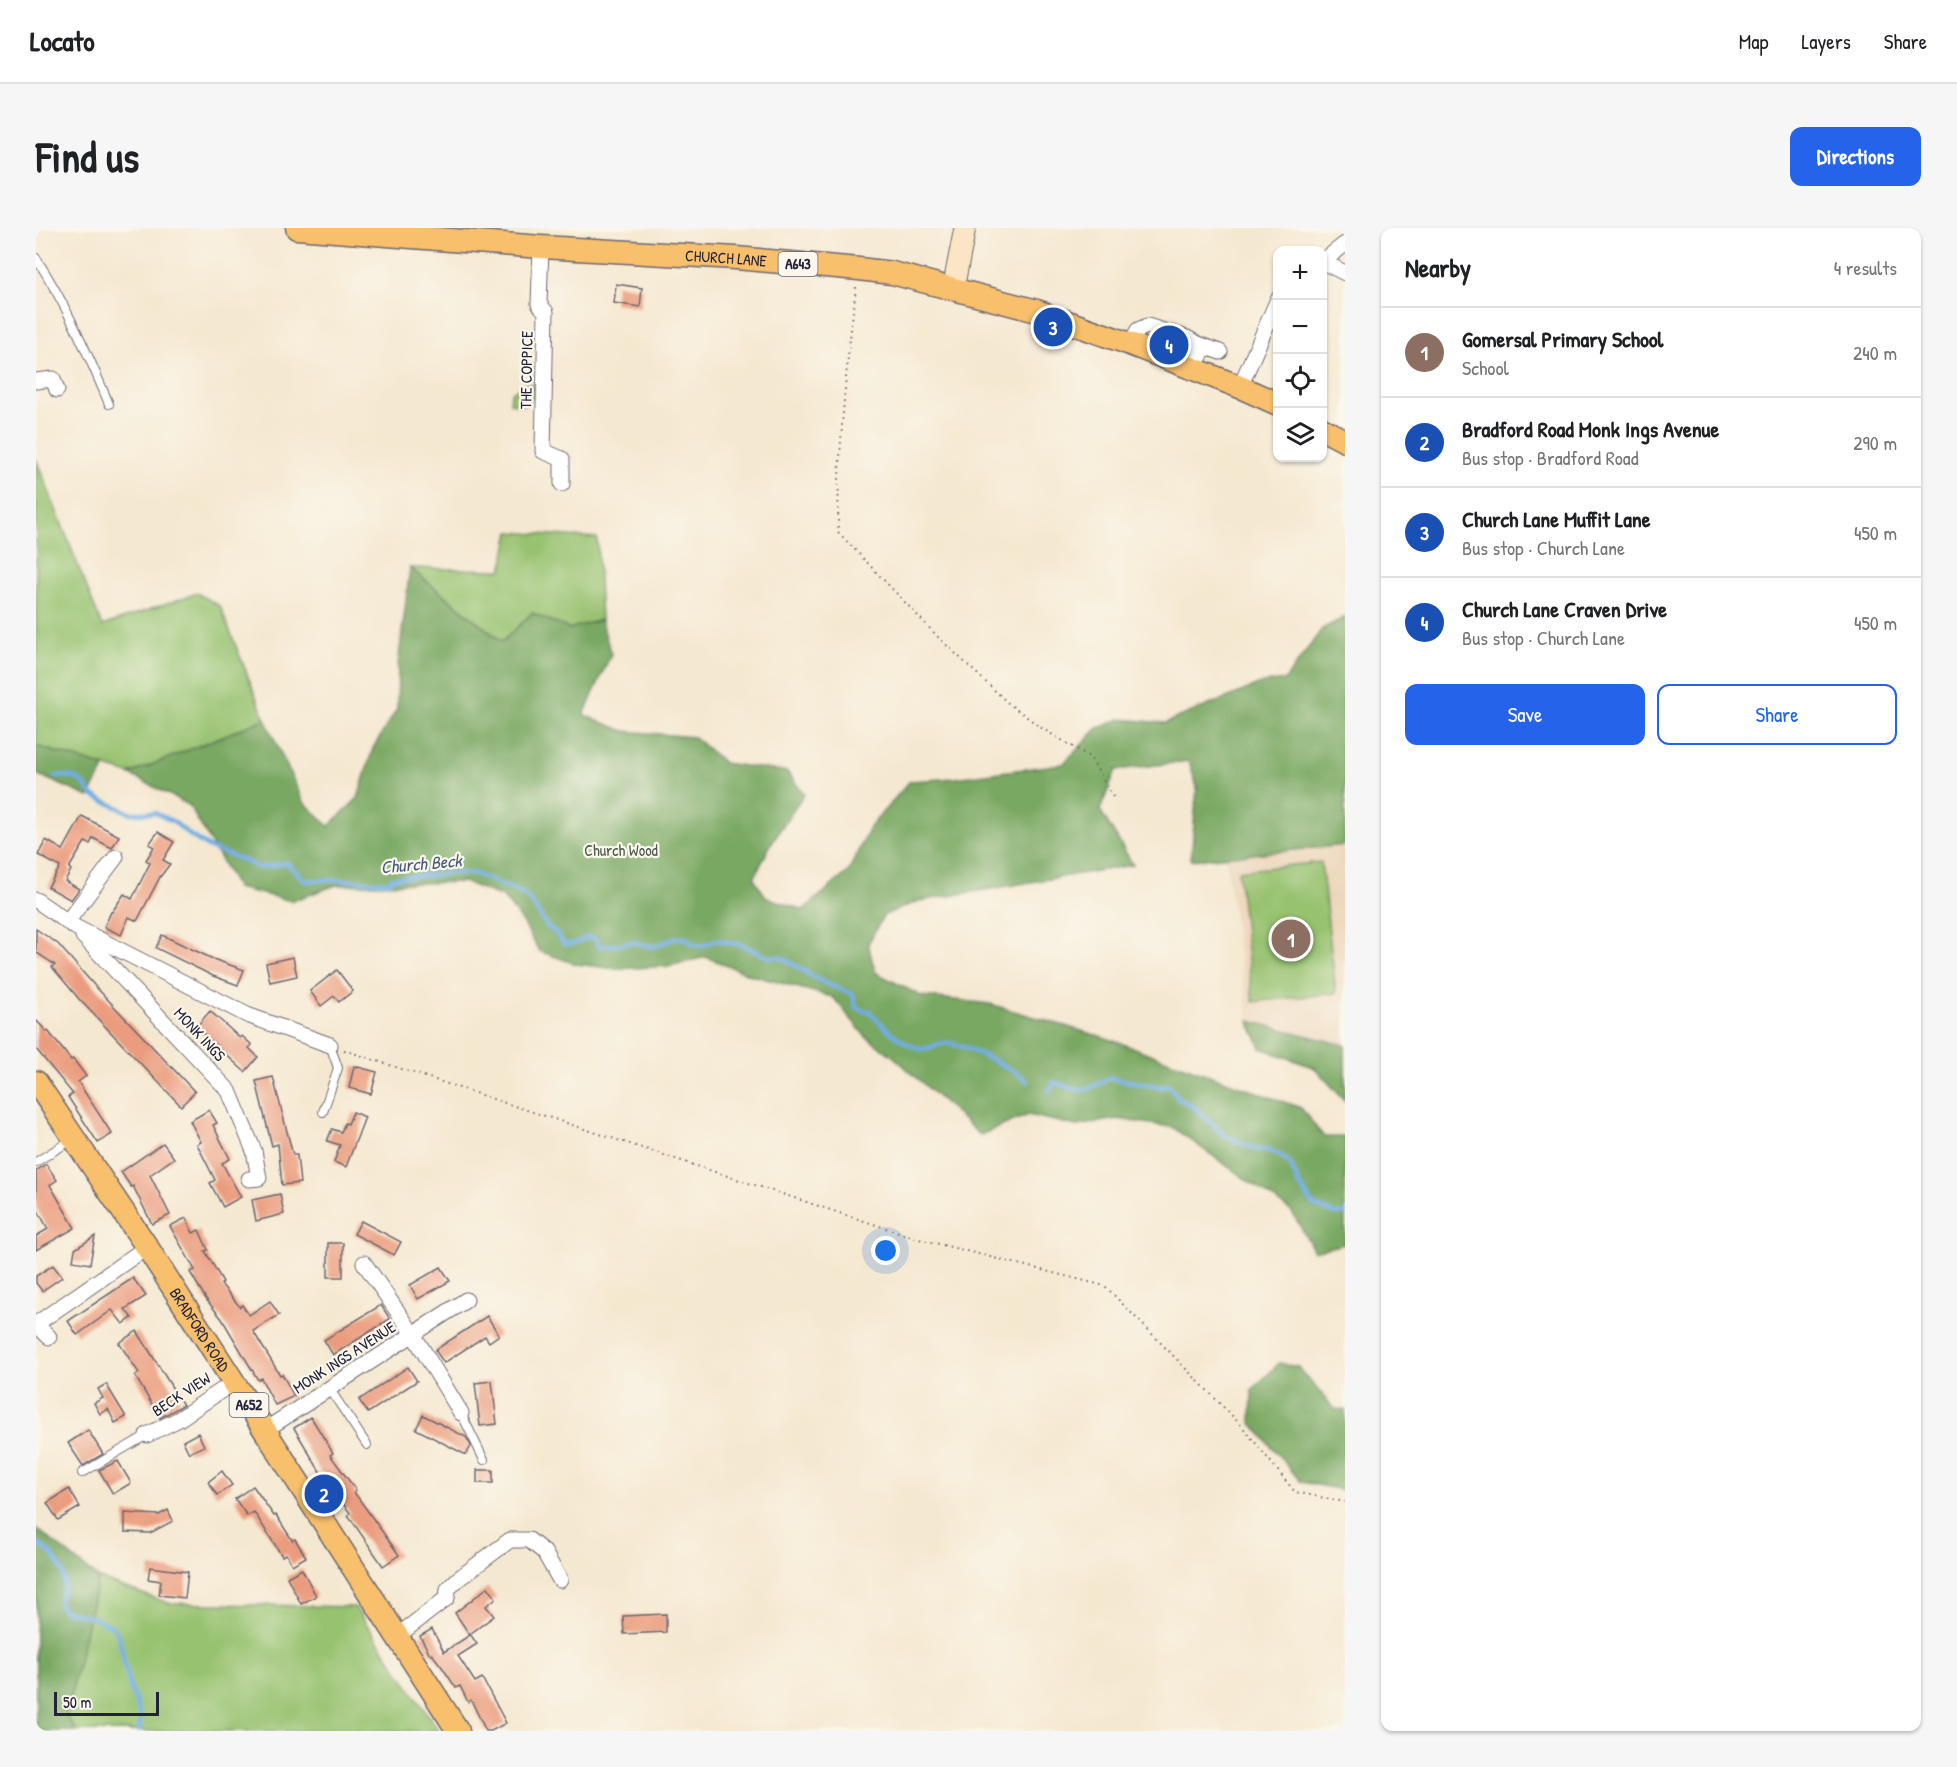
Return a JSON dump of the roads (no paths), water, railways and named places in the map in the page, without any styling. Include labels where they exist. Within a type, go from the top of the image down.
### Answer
[{"type":"main road","name":"CHURCH LANE","points":[[297,228],[541,247],[736,258],[892,273],[1036,311],[1130,344],[1273,402]]},
{"type":"main road","points":[[953,289],[965,228]]},
{"type":"main road","points":[[1327,431],[1345,441]]},
{"type":"main road","name":"BRADFORD ROAD","points":[[36,1082],[147,1247],[458,1731]]},
{"type":"street","points":[[1327,259],[1345,244]]},
{"type":"street","name":"THE COPPICE","points":[[541,247],[540,304],[546,312],[543,451],[562,459],[562,484]]},
{"type":"street","points":[[1327,264],[1345,273]]},
{"type":"street","points":[[1240,387],[1278,300]]},
{"type":"street","points":[[1130,344],[1138,330],[1147,326],[1188,338],[1220,352]]},
{"type":"street","points":[[1192,368],[1201,355],[1198,344]]},
{"type":"street","points":[[36,381],[53,379],[57,390]]},
{"type":"street","points":[[71,925],[116,857]]},
{"type":"street","name":"MONK INGS","points":[[36,900],[71,925],[247,1015],[330,1045]]},
{"type":"street","name":"MONK INGS","points":[[71,925],[229,1091],[254,1151],[260,1177]]},
{"type":"street","points":[[50,1337],[36,1324],[147,1247]]},
{"type":"street","name":"MONK INGS AVENUE","points":[[364,1263],[413,1334],[461,1413]]},
{"type":"street","name":"MONK INGS AVENUE","points":[[265,1430],[466,1300]]},
{"type":"street","name":"BECK VIEW","points":[[147,1435],[179,1419],[234,1382]]},
{"type":"street","points":[[396,1636],[447,1598],[448,1589],[458,1579],[510,1540],[529,1540],[544,1552],[560,1580]]},
{"type":"lane","points":[[36,258],[83,342],[109,404]]},
{"type":"lane","points":[[323,1112],[338,1068],[330,1045]]},
{"type":"lane","points":[[36,1162],[74,1138]]},
{"type":"lane","points":[[329,1388],[367,1444]]},
{"type":"lane","points":[[461,1413],[484,1460]]},
{"type":"lane","points":[[82,1473],[147,1435]]},
{"type":"waterway","name":"Church Beck","points":[[55,776],[74,777],[83,783],[93,796],[130,813],[155,813],[174,822],[210,848],[259,868],[287,863],[306,881],[390,882],[392,878],[457,873],[475,874],[526,895],[547,926],[564,944],[573,944],[589,937],[595,939],[599,946],[633,942],[653,947],[676,938],[686,938],[693,944],[701,946],[718,940],[745,946],[768,957],[781,957],[824,983],[853,994],[856,1007],[869,1011],[891,1032],[910,1045],[921,1049],[944,1043],[955,1044],[1002,1065],[1027,1082]]},
{"type":"waterway","name":"Church Beck","points":[[1049,1091],[1054,1082],[1074,1089],[1086,1090],[1110,1078],[1161,1087],[1169,1085],[1179,1099],[1194,1107],[1224,1135],[1255,1149],[1278,1154],[1290,1163],[1299,1184],[1313,1205],[1335,1214],[1345,1213]]},
{"type":"waterway","points":[[36,1543],[52,1554],[60,1566],[64,1585],[59,1604],[63,1610],[97,1619],[112,1626],[119,1636],[128,1680],[141,1717],[139,1731]]},
{"type":"place","name":"Church Lane Muffit Lane","points":[[1053,327]]},
{"type":"place","name":"Church Lane Craven Drive","points":[[1169,345]]},
{"type":"place","name":"Gomersal Primary School","points":[[1291,939]]},
{"type":"place","name":"Bradford Road Monk Ings Avenue","points":[[324,1494]]},
{"type":"park label","name":"Church Wood","points":[[621,850]]}]
